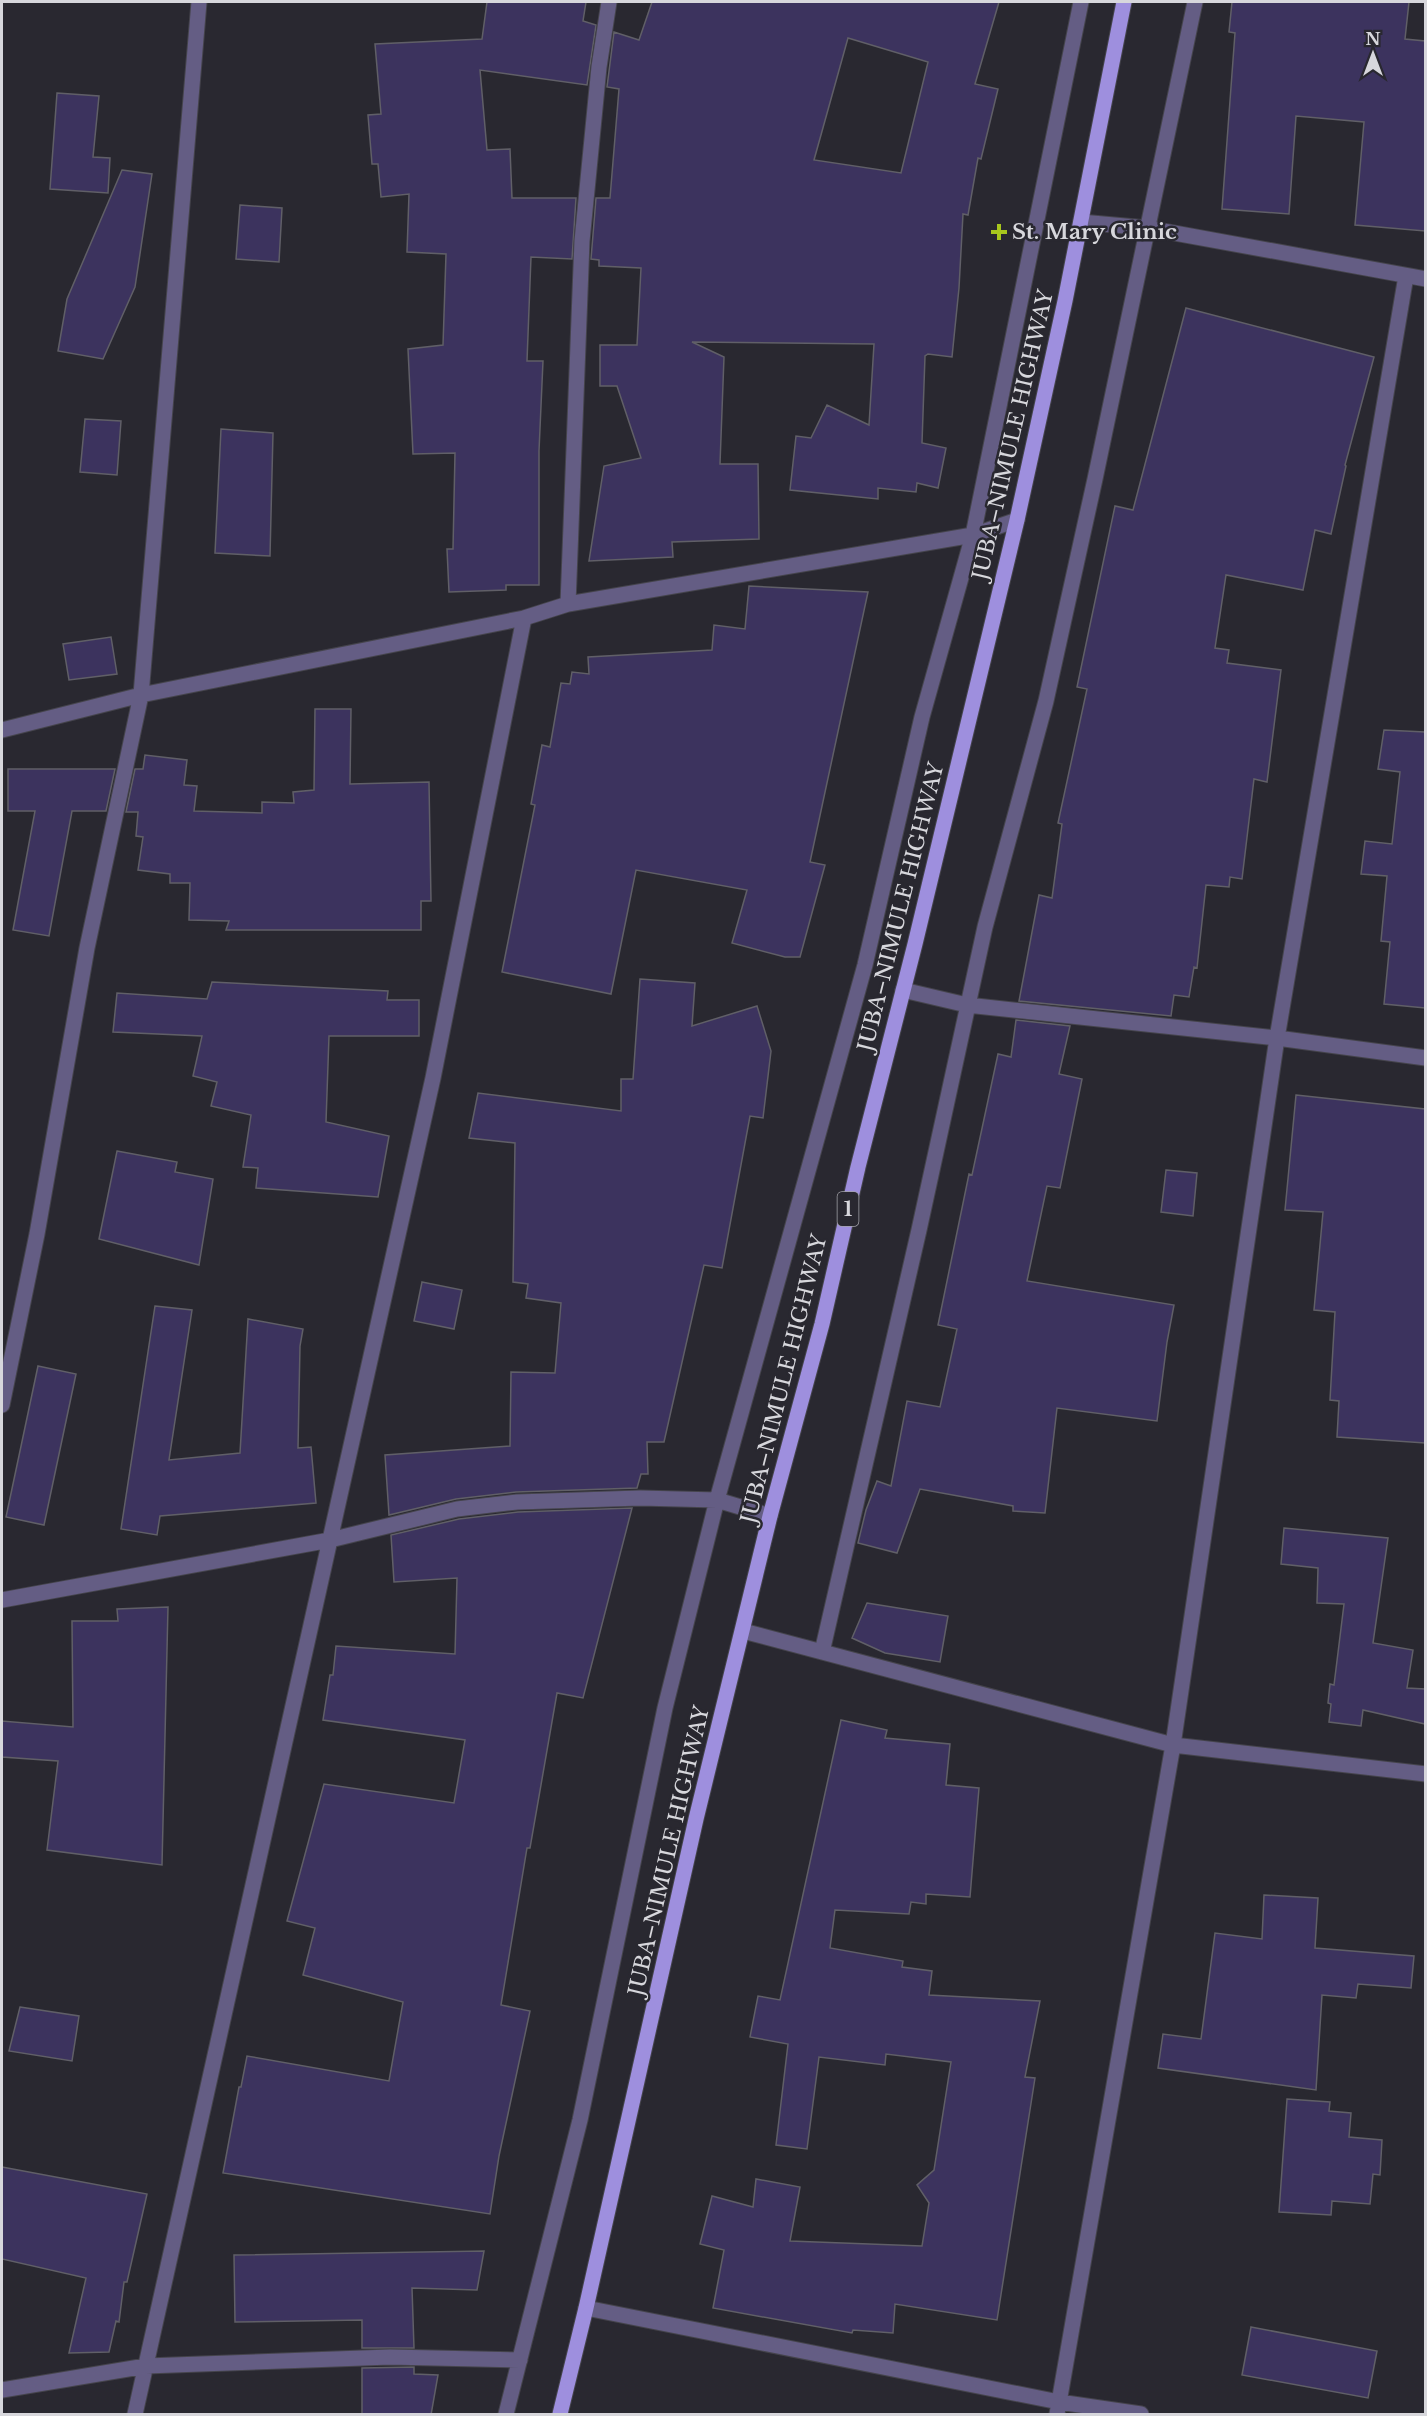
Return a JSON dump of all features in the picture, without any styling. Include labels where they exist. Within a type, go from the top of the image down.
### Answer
[{"type":"main road","name":"JUBA–NIMULE HIGHWAY","points":[[560,2415],[696,1819],[770,1516],[822,1324],[858,1167],[1017,520],[1081,222],[1124,2]]},
{"type":"street","points":[[2,1405],[37,1234],[87,948],[141,695],[199,2]]},
{"type":"street","points":[[568,604],[582,241],[599,67],[609,2]]},
{"type":"street","points":[[506,2415],[580,2120],[665,1708],[717,1500],[865,965],[922,717],[973,535],[1081,2]]},
{"type":"street","points":[[822,1652],[919,1230],[985,927],[1046,701],[1195,2]]},
{"type":"street","points":[[1081,222],[1147,228],[1425,279]]},
{"type":"street","points":[[1058,2408],[1173,1745],[1277,1038],[1406,276]]},
{"type":"street","points":[[2,730],[141,695],[524,618],[568,604],[973,535],[1017,520]]},
{"type":"street","points":[[135,2415],[433,1078],[524,618]]},
{"type":"street","points":[[903,990],[967,1005],[1277,1038],[1425,1058]]},
{"type":"street","points":[[2,1600],[330,1540],[457,1509],[517,1502],[640,1497],[717,1500],[770,1516]]},
{"type":"street","points":[[743,1630],[1173,1745],[1425,1774]]},
{"type":"street","points":[[586,2308],[1058,2408],[1141,2415]]},
{"type":"street","points":[[2,2390],[146,2366],[390,2357],[520,2360]]},
{"type":"building","points":[[487,2],[586,2],[583,21],[596,25],[587,85],[480,70],[487,150],[510,149],[512,198],[576,198],[572,259],[531,257],[527,361],[543,361],[539,451],[539,585],[506,585],[506,590],[449,592],[447,549],[453,549],[455,453],[413,454],[408,349],[443,345],[446,254],[407,252],[409,194],[381,197],[378,164],[372,164],[368,115],[381,114],[375,44],[482,39]]},
{"type":"building","points":[[652,2],[999,2],[975,84],[998,89],[981,159],[978,158],[968,215],[963,214],[952,357],[928,354],[925,356],[922,443],[946,448],[938,488],[917,483],[916,492],[878,488],[878,499],[790,490],[796,436],[811,438],[827,405],[869,425],[874,344],[692,342],[724,357],[720,464],[758,464],[759,539],[672,542],[673,557],[589,561],[604,466],[641,458],[617,386],[600,386],[600,345],[637,345],[641,268],[599,266],[599,260],[591,259],[596,198],[610,198],[619,89],[607,87],[614,32],[639,40]],"holes":[[[848,38],[928,62],[901,173],[814,160]]]},
{"type":"building","points":[[1232,2],[1409,2],[1405,39],[1425,41],[1425,231],[1355,225],[1364,122],[1296,116],[1289,214],[1222,209],[1235,33],[1229,32]]},
{"type":"building","points":[[57,93],[99,96],[93,157],[110,158],[108,193],[50,189]]},
{"type":"building","points":[[122,170],[152,174],[135,287],[103,359],[58,351],[67,299]]},
{"type":"building","points":[[240,205],[282,208],[279,262],[236,259]]},
{"type":"building","points":[[1186,308],[1374,357],[1345,465],[1331,534],[1315,530],[1303,590],[1226,575],[1215,648],[1229,650],[1227,663],[1281,670],[1267,782],[1254,779],[1242,879],[1230,877],[1229,887],[1206,885],[1197,968],[1194,967],[1189,997],[1174,995],[1171,1016],[1019,1001],[1039,895],[1052,898],[1062,824],[1058,823],[1087,689],[1077,687],[1115,506],[1133,510]]},
{"type":"building","points":[[85,419],[121,421],[117,475],[80,472]]},
{"type":"building","points":[[221,429],[273,433],[270,556],[215,553]]},
{"type":"building","points":[[749,586],[868,592],[810,862],[825,865],[800,957],[785,957],[732,943],[747,890],[636,870],[611,994],[502,972],[535,805],[531,804],[542,745],[550,747],[561,683],[570,684],[572,672],[589,674],[588,657],[712,650],[714,625],[745,629]]},
{"type":"building","points":[[111,637],[117,674],[69,680],[63,644]]},
{"type":"building","points":[[315,709],[351,709],[350,784],[429,782],[431,901],[421,901],[421,930],[226,930],[229,921],[189,920],[190,883],[170,883],[170,874],[138,870],[143,837],[136,836],[138,812],[126,812],[135,769],[143,769],[145,755],[187,760],[184,785],[197,786],[194,811],[262,813],[262,802],[294,803],[293,792],[314,790]]},
{"type":"building","points":[[1384,730],[1425,732],[1425,1008],[1384,1004],[1390,942],[1381,941],[1387,876],[1361,874],[1365,841],[1392,844],[1400,772],[1378,769]]},
{"type":"building","points":[[8,769],[115,769],[106,811],[72,811],[49,936],[13,930],[35,811],[8,811]]},
{"type":"building","points":[[640,979],[695,983],[692,1026],[757,1006],[771,1051],[763,1118],[750,1116],[722,1268],[704,1265],[664,1442],[647,1442],[648,1474],[641,1474],[637,1488],[516,1492],[456,1499],[389,1515],[385,1455],[510,1446],[511,1372],[555,1373],[561,1303],[526,1298],[528,1284],[513,1282],[515,1143],[469,1138],[478,1093],[621,1111],[621,1079],[633,1079]]},
{"type":"building","points":[[212,982],[388,991],[387,1000],[419,1000],[419,1036],[329,1036],[326,1122],[389,1136],[378,1197],[256,1188],[258,1168],[243,1167],[251,1115],[211,1106],[217,1082],[193,1076],[202,1036],[113,1032],[117,993],[207,999]]},
{"type":"building","points":[[1016,1020],[1070,1026],[1059,1074],[1082,1079],[1060,1188],[1047,1186],[1027,1281],[1174,1305],[1157,1421],[1057,1408],[1045,1513],[1013,1511],[1013,1506],[920,1489],[897,1553],[858,1543],[866,1510],[877,1481],[891,1486],[907,1401],[940,1407],[957,1329],[938,1325],[969,1174],[972,1175],[998,1054],[1011,1057]]},
{"type":"building","points":[[1296,1095],[1425,1109],[1425,1443],[1337,1437],[1339,1401],[1330,1400],[1335,1312],[1314,1310],[1323,1212],[1285,1210]]},
{"type":"building","points":[[117,1151],[177,1162],[175,1172],[213,1179],[199,1265],[99,1239]]},
{"type":"building","points":[[1166,1170],[1197,1173],[1193,1216],[1161,1212]]},
{"type":"building","points":[[422,1282],[462,1290],[454,1329],[414,1321]]},
{"type":"building","points":[[155,1306],[192,1310],[169,1460],[240,1453],[248,1319],[303,1329],[300,1346],[298,1448],[311,1447],[316,1503],[160,1516],[157,1535],[121,1529]]},
{"type":"building","points":[[38,1366],[76,1374],[44,1525],[6,1517]]},
{"type":"building","points":[[632,1508],[583,1698],[557,1693],[530,1848],[527,1848],[501,2005],[530,2011],[499,2156],[490,2214],[223,2173],[247,2056],[389,2081],[403,2002],[303,1975],[315,1928],[287,1921],[324,1784],[454,1803],[465,1740],[323,1720],[330,1675],[333,1675],[336,1646],[455,1654],[457,1578],[394,1582],[391,1535],[459,1519],[518,1512]]},
{"type":"building","points":[[1284,1528],[1388,1538],[1373,1643],[1413,1650],[1407,1688],[1425,1689],[1425,1724],[1363,1710],[1361,1726],[1329,1722],[1330,1684],[1334,1685],[1344,1604],[1317,1603],[1318,1568],[1281,1564]]},
{"type":"building","points":[[867,1603],[948,1616],[940,1662],[885,1653],[852,1638]]},
{"type":"building","points":[[168,1607],[162,1865],[47,1850],[58,1761],[2,1757],[2,1721],[73,1727],[72,1621],[118,1621],[117,1609]]},
{"type":"building","points":[[841,1720],[887,1730],[885,1738],[950,1744],[946,1785],[979,1788],[970,1897],[926,1894],[926,1904],[911,1902],[909,1914],[835,1910],[830,1948],[903,1961],[902,1967],[932,1971],[929,1995],[1040,2001],[1025,2077],[1035,2078],[997,2320],[895,2304],[893,2333],[853,2330],[852,2333],[713,2308],[724,2250],[700,2244],[712,2196],[753,2207],[756,2179],[800,2187],[790,2241],[922,2246],[929,2203],[917,2185],[934,2170],[951,2062],[886,2054],[885,2065],[819,2057],[807,2149],[776,2145],[788,2044],[750,2037],[758,1996],[780,2000]]},
{"type":"building","points":[[1264,1895],[1318,1898],[1315,1948],[1414,1956],[1411,1988],[1358,1984],[1356,1998],[1322,1995],[1316,2090],[1158,2068],[1163,2034],[1201,2039],[1215,1933],[1262,1939]]},
{"type":"building","points":[[20,2007],[79,2016],[72,2061],[9,2051]]},
{"type":"building","points":[[1287,2099],[1330,2102],[1329,2111],[1351,2113],[1349,2137],[1382,2140],[1380,2175],[1373,2174],[1370,2204],[1332,2201],[1331,2215],[1279,2212]]},
{"type":"building","points":[[2,2167],[147,2194],[127,2282],[124,2282],[119,2322],[116,2321],[109,2352],[69,2353],[86,2278],[2,2259]]},
{"type":"building","points":[[484,2251],[477,2290],[412,2288],[414,2348],[362,2348],[362,2320],[235,2322],[234,2255]]},
{"type":"building","points":[[1251,2327],[1377,2351],[1368,2398],[1242,2375]]},
{"type":"building","points":[[414,2367],[414,2374],[438,2375],[431,2415],[362,2415],[362,2368]]},
{"type":"place","name":"St. Mary Clinic","points":[[999,232]]}]
